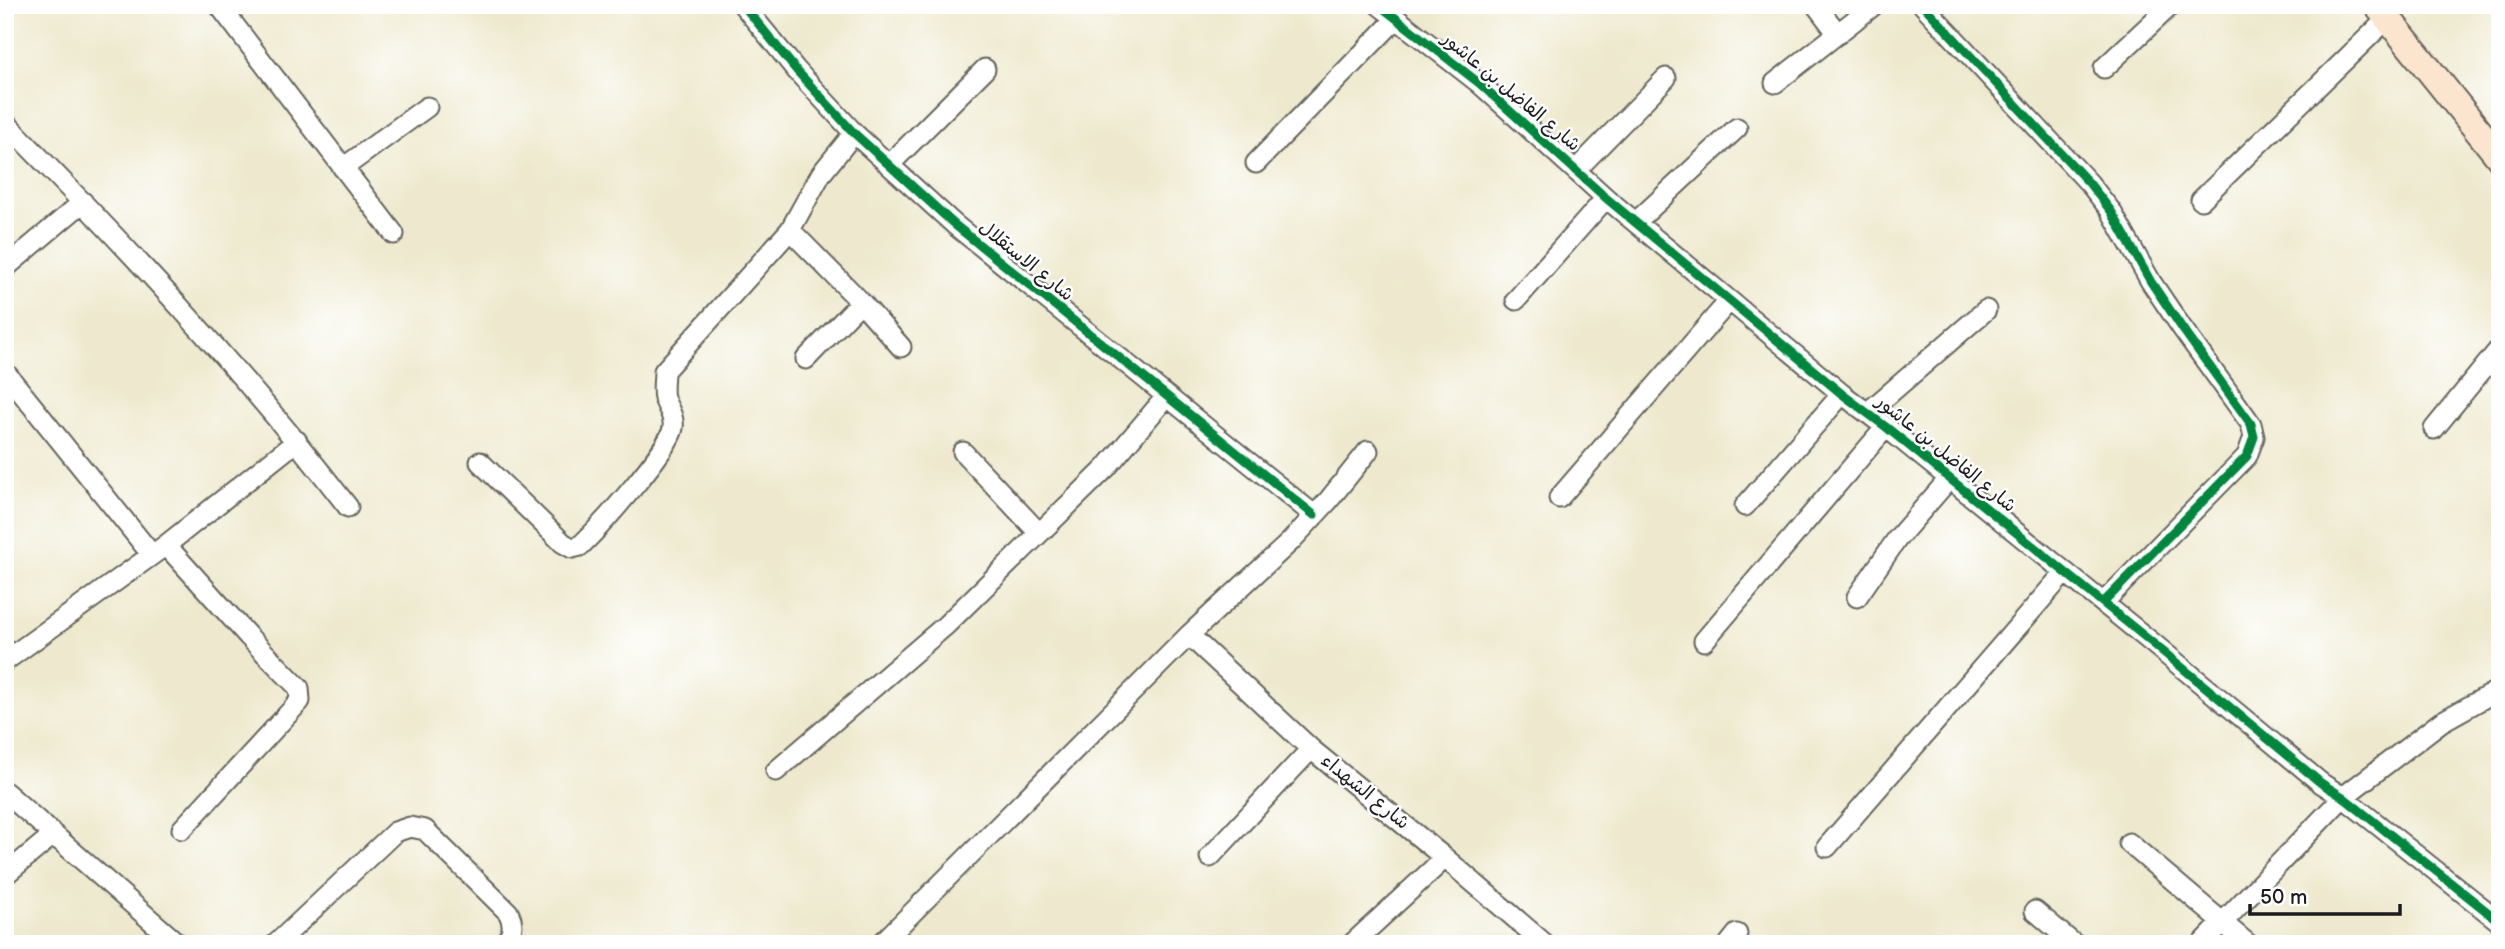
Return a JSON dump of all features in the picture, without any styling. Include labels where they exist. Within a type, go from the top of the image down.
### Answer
[{"type":"street","points":[[219,5],[394,234]]},
{"type":"street","name":"شارع الاستقلال","points":[[743,5],[853,133],[955,225],[1314,515]]},
{"type":"street","name":"شارع الفاضل بن عاشور","points":[[1379,5],[1479,83],[1606,198],[1842,394],[1950,478],[2310,775],[2343,797],[2500,922]]},
{"type":"street","points":[[1816,5],[1838,34]]},
{"type":"street","points":[[1775,83],[1874,5]]},
{"type":"street","points":[[1923,5],[2089,183],[2111,211],[2151,282],[2251,424],[2254,437],[2247,456],[2103,603]]},
{"type":"street","points":[[2104,68],[2171,5]]},
{"type":"street","points":[[2201,200],[2382,12],[2498,151]]},
{"type":"street","points":[[1256,163],[1396,19]]},
{"type":"street","points":[[889,165],[985,69]]},
{"type":"street","points":[[1576,170],[1666,78]]},
{"type":"street","points":[[343,168],[427,107]]},
{"type":"street","points":[[5,122],[199,325],[297,440],[348,507]]},
{"type":"street","points":[[1636,222],[1737,128]]},
{"type":"street","points":[[480,462],[564,543],[572,548],[580,546],[656,458],[669,438],[673,427],[671,410],[663,396],[664,371],[790,230],[821,174],[853,133]]},
{"type":"street","points":[[1516,300],[1606,198]]},
{"type":"street","points":[[5,268],[83,202]]},
{"type":"street","points":[[790,230],[901,347]]},
{"type":"street","points":[[1559,498],[1729,300]]},
{"type":"street","points":[[806,359],[861,302]]},
{"type":"street","points":[[1867,413],[1986,310]]},
{"type":"street","points":[[2434,429],[2500,348]]},
{"type":"street","points":[[5,372],[159,550],[231,618],[302,693],[300,701],[182,829]]},
{"type":"street","points":[[1745,506],[1842,394]]},
{"type":"street","points":[[776,771],[946,625],[1105,468],[1166,397]]},
{"type":"street","points":[[1704,641],[1886,427]]},
{"type":"street","points":[[5,661],[159,550],[297,440]]},
{"type":"street","points":[[882,943],[1189,635],[1290,542],[1328,501],[1368,451]]},
{"type":"street","points":[[963,452],[1039,533]]},
{"type":"street","points":[[1857,597],[1897,539],[1950,478]]},
{"type":"street","points":[[1827,847],[2065,572]]},
{"type":"street","name":"شارع الشهداء","points":[[1189,635],[1311,748],[1545,944]]},
{"type":"street","points":[[2202,944],[2343,797],[2441,722],[2500,689]]},
{"type":"street","points":[[1210,857],[1311,748]]},
{"type":"street","points":[[5,792],[178,944]]},
{"type":"street","points":[[276,944],[394,832],[410,827],[425,830],[508,912],[513,925],[503,944]]},
{"type":"street","points":[[5,875],[53,835]]},
{"type":"street","points":[[2129,843],[2248,944]]},
{"type":"street","points":[[1352,944],[1445,858]]},
{"type":"street","points":[[2035,911],[2074,944]]},
{"type":"cycle path","points":[[743,5],[797,71],[854,133],[955,225],[1314,515]]},
{"type":"cycle path","points":[[1379,5],[1479,83],[1606,198],[1842,394],[2155,645],[2321,783],[2343,797],[2500,922]]},
{"type":"cycle path","points":[[1923,5],[2089,183],[2111,211],[2151,282],[2251,424],[2254,437],[2247,456],[2103,603]]}]
